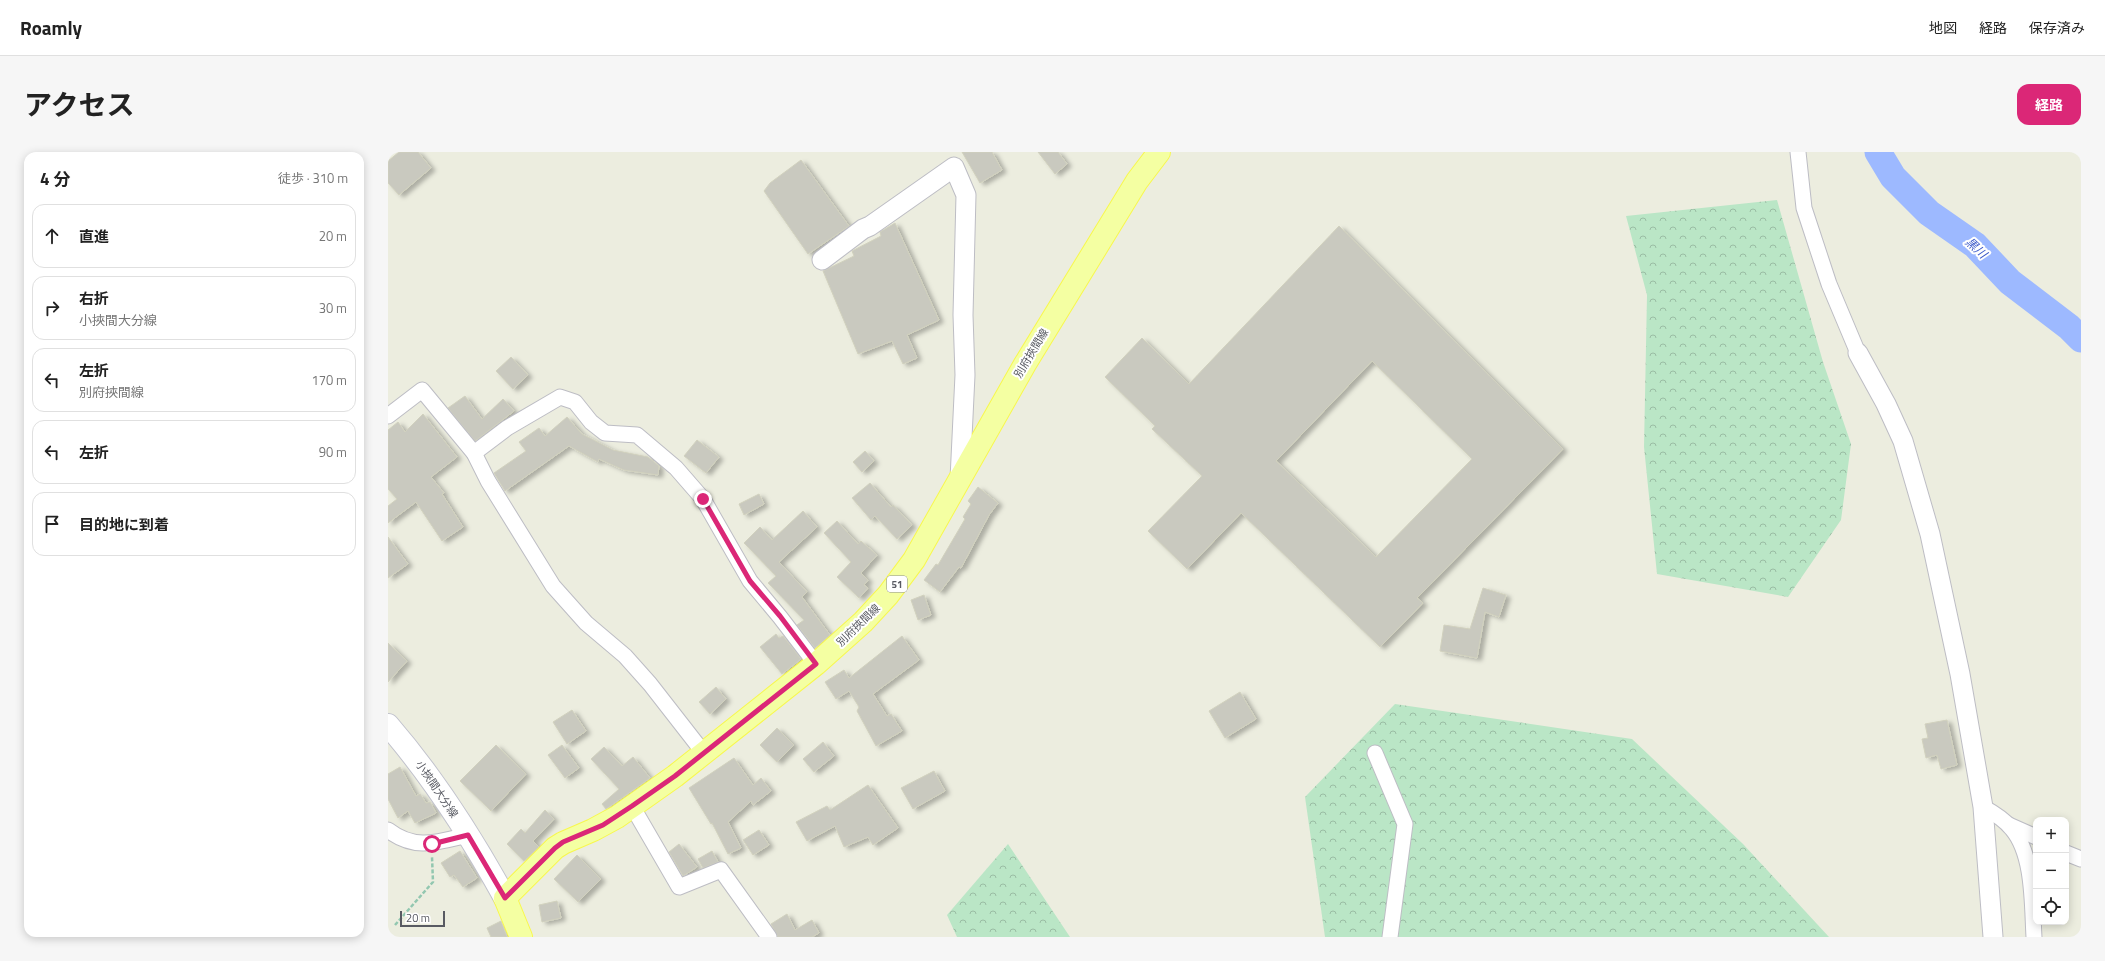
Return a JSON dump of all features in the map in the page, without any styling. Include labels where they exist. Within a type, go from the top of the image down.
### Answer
[{"type":"main road","name":"別府挾間線","points":[[505,898],[559,845],[598,828],[632,806],[816,664],[863,622],[893,589],[914,560],[1029,357],[1137,181],[1159,152]]},
{"type":"main road","name":"小挾間大分線","points":[[388,725],[411,752],[468,835],[505,898]]},
{"type":"main road","points":[[505,898],[522,937]]},
{"type":"street","points":[[1798,152],[1804,208],[1830,284],[1858,353],[1886,404],[1903,441],[1930,534],[1960,674],[1983,807],[1992,937]]},
{"type":"street","points":[[822,260],[863,229],[954,167],[966,195],[963,315],[965,375],[960,479]]},
{"type":"street","points":[[388,416],[422,390],[474,453],[488,481],[553,586],[586,623],[625,656],[650,684],[703,752]]},
{"type":"street","points":[[474,453],[507,428],[560,397],[575,402],[591,422],[605,433],[637,435],[676,468],[703,499],[750,581],[780,616],[816,664]]},
{"type":"street","points":[[1375,753],[1405,824],[1390,937]]},
{"type":"street","points":[[632,806],[678,887],[721,870],[768,937]]},
{"type":"street","points":[[1983,807],[1999,816],[2013,830],[2023,850],[2030,876],[2034,937]]},
{"type":"street","points":[[2006,823],[2033,836]]},
{"type":"street","points":[[388,830],[416,844],[432,844],[468,835]]},
{"type":"street","points":[[2068,853],[2081,859]]},
{"type":"path","points":[[395,925],[433,882],[432,844]]},
{"type":"green space","points":[[1777,200],[1823,362],[1851,444],[1841,520],[1788,597],[1657,574],[1644,447],[1647,295],[1626,216]]},
{"type":"green space","points":[[1395,704],[1632,739],[1743,844],[1829,937],[1325,937],[1305,797]]},
{"type":"green space","points":[[1008,844],[1070,937],[957,937],[947,915]]},
{"type":"building","points":[[399,152],[418,152],[431,168],[399,195],[388,183],[388,161]]},
{"type":"building","points":[[962,152],[992,152],[1002,170],[980,183]]},
{"type":"building","points":[[1038,152],[1058,152],[1067,164],[1055,174]]},
{"type":"building","points":[[801,160],[849,226],[808,254],[764,191],[770,183]]},
{"type":"building","points":[[895,223],[939,320],[907,335],[917,358],[903,364],[892,341],[858,354],[823,271],[854,256],[852,251],[881,236],[880,232]]},
{"type":"building","points":[[1339,226],[1563,449],[1417,598],[1423,603],[1380,647],[1241,513],[1187,569],[1148,531],[1202,476],[1152,429],[1155,426],[1105,377],[1142,338],[1189,384]],"holes":[[[1372,361],[1472,459],[1376,557],[1276,461]]]},
{"type":"building","points":[[511,357],[528,375],[513,389],[496,371]]},
{"type":"building","points":[[465,396],[482,419],[503,399],[514,411],[475,441],[448,408]]},
{"type":"building","points":[[423,414],[457,457],[431,477],[444,493],[442,494],[463,527],[442,541],[416,502],[388,523],[388,506],[397,499],[388,489],[388,430],[398,422],[405,432]]},
{"type":"building","points":[[567,417],[582,434],[613,450],[648,457],[659,466],[658,475],[624,470],[599,459],[598,462],[569,446],[505,491],[494,473],[526,451],[519,442],[539,428],[545,436]]},
{"type":"building","points":[[697,440],[719,457],[706,473],[684,456]]},
{"type":"building","points":[[865,451],[874,461],[862,472],[853,462]]},
{"type":"building","points":[[870,483],[891,507],[893,505],[912,525],[897,539],[875,516],[871,520],[852,498]]},
{"type":"building","points":[[978,487],[998,503],[989,515],[961,568],[959,567],[940,592],[924,580],[936,564],[938,565],[965,519],[963,517],[971,504],[968,501]]},
{"type":"building","points":[[759,494],[764,504],[744,515],[739,504]]},
{"type":"building","points":[[803,511],[817,527],[779,562],[807,592],[802,597],[830,635],[815,648],[797,625],[804,620],[768,583],[776,576],[744,543],[760,527],[772,540]]},
{"type":"building","points":[[837,521],[858,544],[861,541],[877,555],[861,573],[868,580],[864,585],[868,588],[859,598],[837,577],[851,562],[824,533]]},
{"type":"building","points":[[388,537],[408,564],[388,578]]},
{"type":"building","points":[[1483,588],[1506,595],[1499,617],[1485,612],[1477,658],[1440,651],[1444,625],[1470,629]]},
{"type":"building","points":[[924,595],[931,615],[918,620],[911,600]]},
{"type":"building","points":[[776,634],[779,638],[783,636],[801,659],[782,674],[760,647]]},
{"type":"building","points":[[902,636],[919,660],[873,694],[887,716],[891,714],[902,731],[876,746],[857,711],[859,707],[849,691],[836,699],[825,682],[844,670],[849,678]]},
{"type":"building","points":[[388,643],[407,661],[388,682]]},
{"type":"building","points":[[716,687],[726,699],[710,714],[699,702]]},
{"type":"building","points":[[1240,692],[1256,719],[1225,738],[1209,711]]},
{"type":"building","points":[[572,710],[586,731],[567,744],[553,722]]},
{"type":"building","points":[[1947,720],[1957,765],[1941,769],[1937,755],[1926,758],[1922,739],[1928,738],[1925,724]]},
{"type":"building","points":[[777,728],[794,745],[777,762],[760,745]]},
{"type":"building","points":[[823,742],[834,756],[814,772],[803,759]]},
{"type":"building","points":[[496,745],[526,774],[491,811],[460,781]]},
{"type":"building","points":[[562,745],[579,768],[565,778],[548,755]]},
{"type":"building","points":[[604,747],[622,766],[633,757],[650,778],[606,809],[602,804],[619,789],[591,759]]},
{"type":"building","points":[[734,758],[753,785],[761,778],[771,791],[753,805],[751,801],[728,822],[741,848],[728,854],[712,823],[711,824],[689,788]]},
{"type":"building","points":[[400,767],[416,796],[420,794],[426,803],[430,802],[436,813],[415,823],[408,811],[398,818],[388,799],[388,774]]},
{"type":"building","points":[[934,771],[945,791],[913,809],[901,788]]},
{"type":"building","points":[[868,785],[898,828],[873,845],[868,837],[844,847],[835,826],[807,841],[796,822],[827,806],[830,810]]},
{"type":"building","points":[[545,810],[554,819],[533,841],[539,847],[524,861],[507,844],[521,829],[525,833]]},
{"type":"building","points":[[759,830],[769,845],[753,855],[743,840]]},
{"type":"building","points":[[679,844],[697,867],[683,876],[669,852]]},
{"type":"building","points":[[460,851],[477,878],[463,887],[454,875],[450,877],[441,863]]},
{"type":"building","points":[[712,851],[718,862],[703,868],[698,859]]},
{"type":"building","points":[[577,855],[601,879],[578,902],[554,879]]},
{"type":"building","points":[[557,901],[561,918],[542,922],[539,905]]},
{"type":"building","points":[[787,914],[795,930],[812,920],[819,933],[812,937],[778,937],[771,924]]},
{"type":"building","points":[[501,921],[507,937],[491,937],[487,928]]},
{"type":"waterway","name":"黒川","points":[[1878,152],[1893,177],[1929,213],[1975,245],[2010,282],[2069,327],[2081,339]]},
{"type":"route","points":[[432,844],[468,835],[505,898],[555,848],[563,842],[593,830],[617,817],[675,776],[703,752],[816,664],[780,616],[750,581],[703,499]]}]
